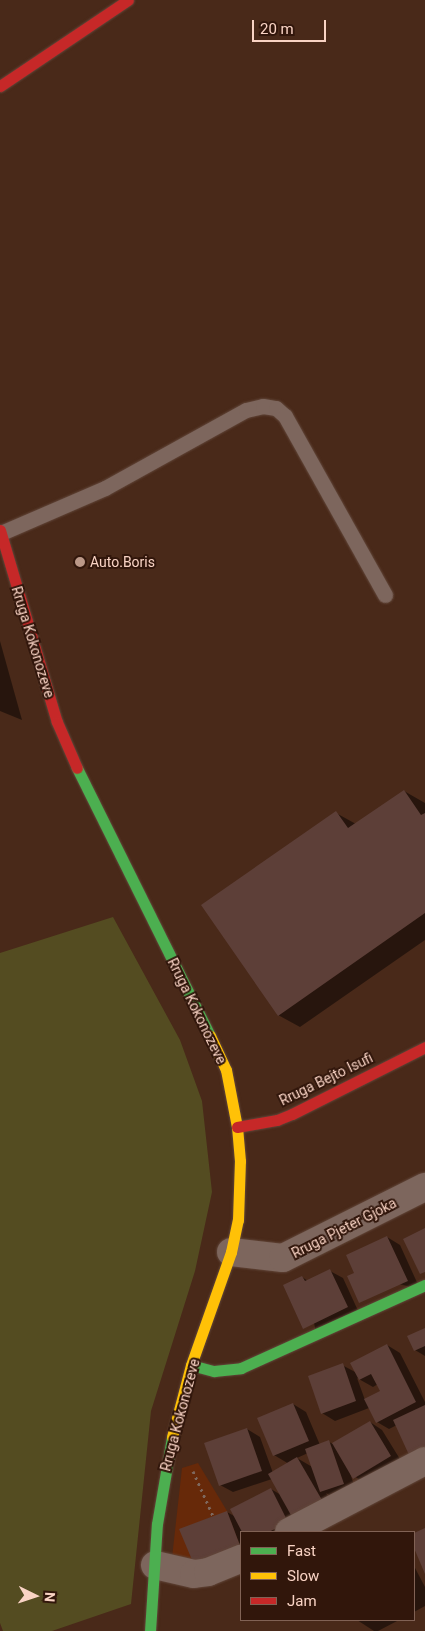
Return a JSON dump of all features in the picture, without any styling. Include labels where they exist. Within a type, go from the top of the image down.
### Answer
[{"type":"street","points":[[0,86],[128,0]]},
{"type":"street","name":"Rruga Kokonozeve","points":[[0,532],[57,722],[72,759],[215,1045],[226,1070],[237,1127],[240,1188],[238,1220],[231,1252],[191,1365],[164,1476],[157,1524],[150,1631]]},
{"type":"street","name":"Rruga Bejto Isufi","points":[[237,1127],[277,1120],[292,1114],[425,1047]]},
{"type":"street","name":"Rruga Pjeter Gjoka","points":[[231,1252],[283,1258],[425,1187]]},
{"type":"street","points":[[191,1365],[214,1371],[241,1368],[425,1285]]},
{"type":"street","points":[[291,1531],[425,1462]]},
{"type":"street","points":[[154,1565],[194,1574],[208,1572],[240,1559]]},
{"type":"lane","name":"Rruga Kokonozeve","points":[[0,532],[106,488],[246,410],[263,406],[276,408],[285,416],[385,595]]},
{"type":"path","points":[[191,1465],[213,1516]]},
{"type":"shaded area","points":[[113,917],[180,1040],[202,1101],[212,1192],[195,1271],[151,1411],[131,1604],[52,1631],[3,1631],[0,1623],[0,953]]},
{"type":"shaded area","points":[[198,1463],[227,1511],[240,1545],[240,1548],[195,1567],[172,1558],[182,1468]]},
{"type":"building","points":[[404,790],[421,815],[425,813],[425,913],[278,1016],[201,905],[336,811],[348,828]]},
{"type":"building","points":[[425,1228],[425,1272],[420,1274],[403,1239]]},
{"type":"building","points":[[387,1236],[408,1281],[359,1303],[347,1276],[354,1273],[346,1255]]},
{"type":"building","points":[[330,1269],[348,1307],[303,1329],[283,1285],[302,1276],[305,1281]]},
{"type":"building","points":[[425,1328],[425,1346],[414,1351],[407,1336]]},
{"type":"building","points":[[387,1344],[416,1402],[376,1423],[364,1399],[380,1391],[371,1374],[359,1380],[350,1363]]},
{"type":"building","points":[[343,1363],[356,1401],[321,1414],[308,1376]]},
{"type":"building","points":[[293,1403],[309,1441],[273,1456],[257,1418]]},
{"type":"building","points":[[425,1405],[425,1450],[410,1457],[393,1420]]},
{"type":"building","points":[[370,1421],[391,1456],[353,1479],[332,1443]]},
{"type":"building","points":[[247,1428],[262,1471],[219,1486],[204,1443]]},
{"type":"building","points":[[329,1440],[344,1484],[320,1492],[305,1449]]},
{"type":"building","points":[[297,1457],[322,1500],[292,1517],[268,1474]]},
{"type":"building","points":[[271,1488],[288,1522],[271,1531],[241,1531],[230,1509]]},
{"type":"building","points":[[227,1511],[240,1548],[195,1567],[179,1529]]},
{"type":"building","points":[[425,1528],[425,1574],[415,1550],[415,1533]]},
{"type":"traffic: fast","points":[[77,768],[210,1036]]},
{"type":"traffic: fast","points":[[191,1365],[214,1371],[241,1368],[425,1285]]},
{"type":"traffic: fast","points":[[150,1631],[157,1524],[172,1437]]},
{"type":"traffic: slow","points":[[172,1437],[191,1365],[231,1252],[238,1220],[240,1161],[237,1127],[226,1070],[210,1036]]},
{"type":"traffic: jam","points":[[0,86],[128,0]]},
{"type":"traffic: jam","points":[[0,530],[57,722],[77,768]]},
{"type":"traffic: jam","points":[[237,1127],[277,1120],[292,1114],[425,1047]]},
{"type":"place","name":"Auto.Boris","points":[[80,562]]}]
